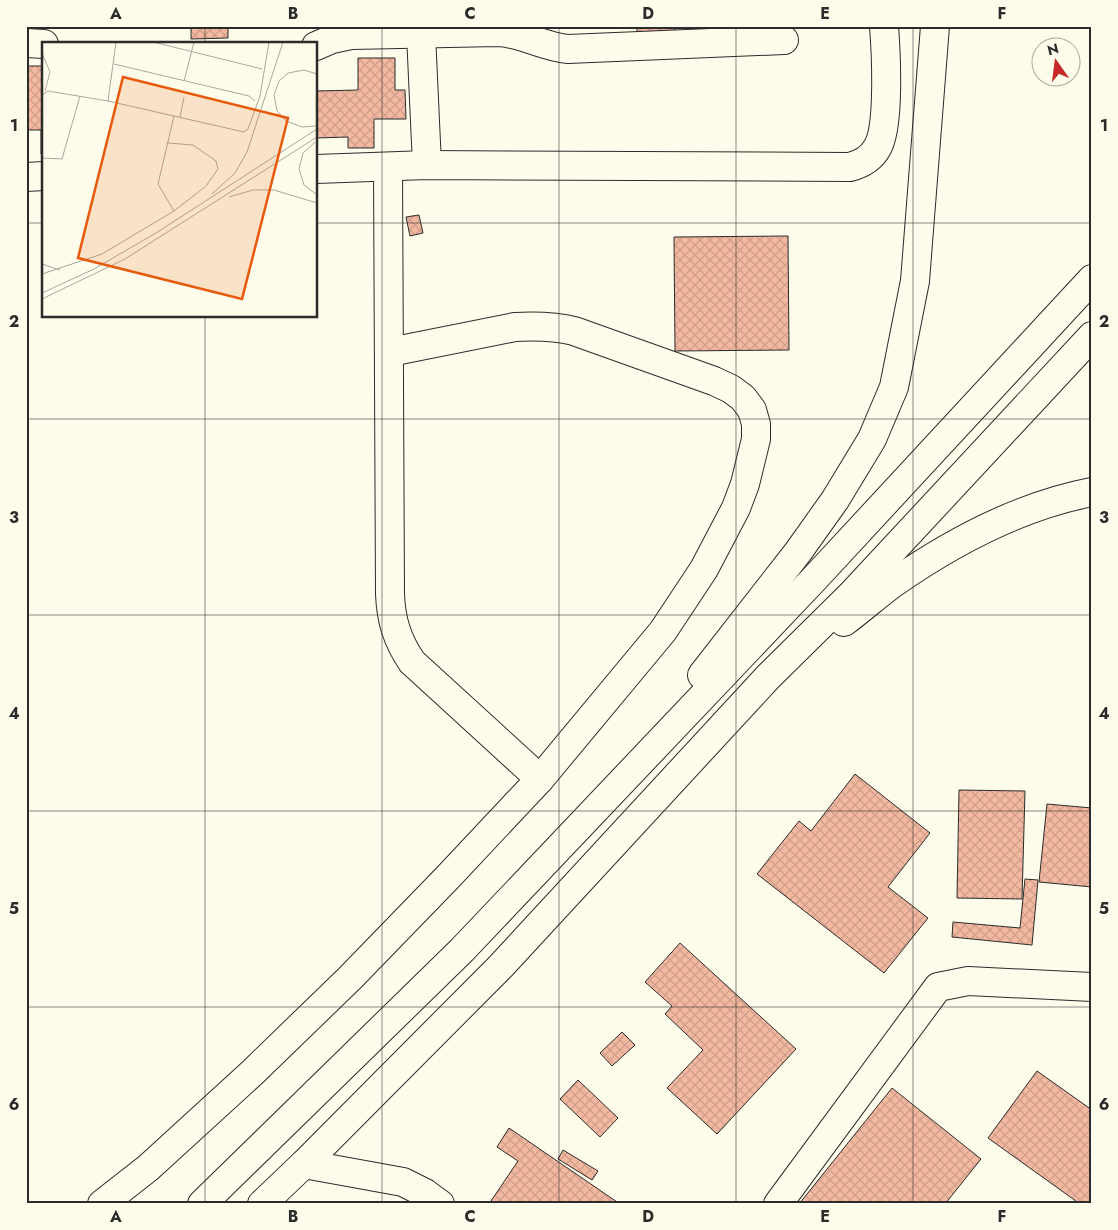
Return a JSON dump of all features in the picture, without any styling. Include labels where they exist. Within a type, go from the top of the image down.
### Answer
[{"type":"main road","points":[[318,169],[427,165],[850,168],[861,164],[870,157],[882,138],[885,103],[884,26]]},
{"type":"main road","points":[[606,799],[798,552],[835,500],[872,439],[894,387],[915,281],[934,26]]},
{"type":"main road","points":[[318,45],[332,39],[351,35],[510,32],[522,35],[543,45],[568,49],[784,40]]},
{"type":"main road","points":[[421,34],[427,165]]},
{"type":"main road","points":[[26,43],[42,44]]},
{"type":"main road","points":[[388,167],[390,594],[391,612],[395,629],[402,646],[412,662],[540,779]]},
{"type":"main road","points":[[26,177],[42,176]]},
{"type":"main road","points":[[202,1204],[462,950],[810,585],[1092,279]]},
{"type":"main road","points":[[102,1204],[148,1168],[253,1072],[448,878],[540,779],[663,631],[704,569],[736,508],[745,484],[756,439],[756,424],[752,410],[743,398],[714,381],[574,331],[554,327],[515,327],[390,352]]},
{"type":"main road","points":[[262,1204],[501,966],[768,677],[851,594],[1092,336]]},
{"type":"main road","points":[[768,677],[892,585],[950,547],[1012,516],[1044,504],[1092,492]]},
{"type":"main road","points":[[778,1204],[938,987],[968,981],[1092,987]]},
{"type":"main road","points":[[304,1164],[402,1182],[425,1193],[440,1204]]},
{"type":"building","points":[[191,26],[228,26],[228,38],[191,39]]},
{"type":"building","points":[[637,26],[675,26],[675,33],[637,34]]},
{"type":"building","points":[[358,58],[395,58],[395,90],[405,90],[406,119],[374,119],[374,148],[348,148],[348,137],[318,138],[318,91],[358,90]]},
{"type":"building","points":[[26,66],[42,66],[42,154],[41,130],[26,130]]},
{"type":"building","points":[[419,215],[423,233],[410,236],[406,217]]},
{"type":"building","points":[[788,236],[789,350],[675,351],[674,237]]},
{"type":"building","points":[[855,774],[930,833],[888,887],[928,918],[884,973],[757,874],[799,821],[811,831]]},
{"type":"building","points":[[959,790],[1025,791],[1022,899],[957,898]]},
{"type":"building","points":[[1047,804],[1092,808],[1092,887],[1039,882]]},
{"type":"building","points":[[1025,879],[1038,880],[1032,945],[952,937],[953,922],[1020,928]]},
{"type":"building","points":[[680,943],[796,1049],[717,1134],[667,1088],[703,1050],[665,1014],[672,1006],[645,982]]},
{"type":"building","points":[[622,1032],[635,1045],[612,1066],[600,1053]]},
{"type":"building","points":[[1037,1071],[1092,1110],[1092,1204],[1080,1204],[988,1138]]},
{"type":"building","points":[[578,1080],[618,1118],[600,1137],[560,1099]]},
{"type":"building","points":[[892,1088],[981,1159],[945,1204],[799,1204]]},
{"type":"building","points":[[509,1128],[620,1204],[489,1204],[518,1161],[497,1147]]},
{"type":"building","points":[[563,1150],[598,1171],[592,1180],[558,1159]]}]
